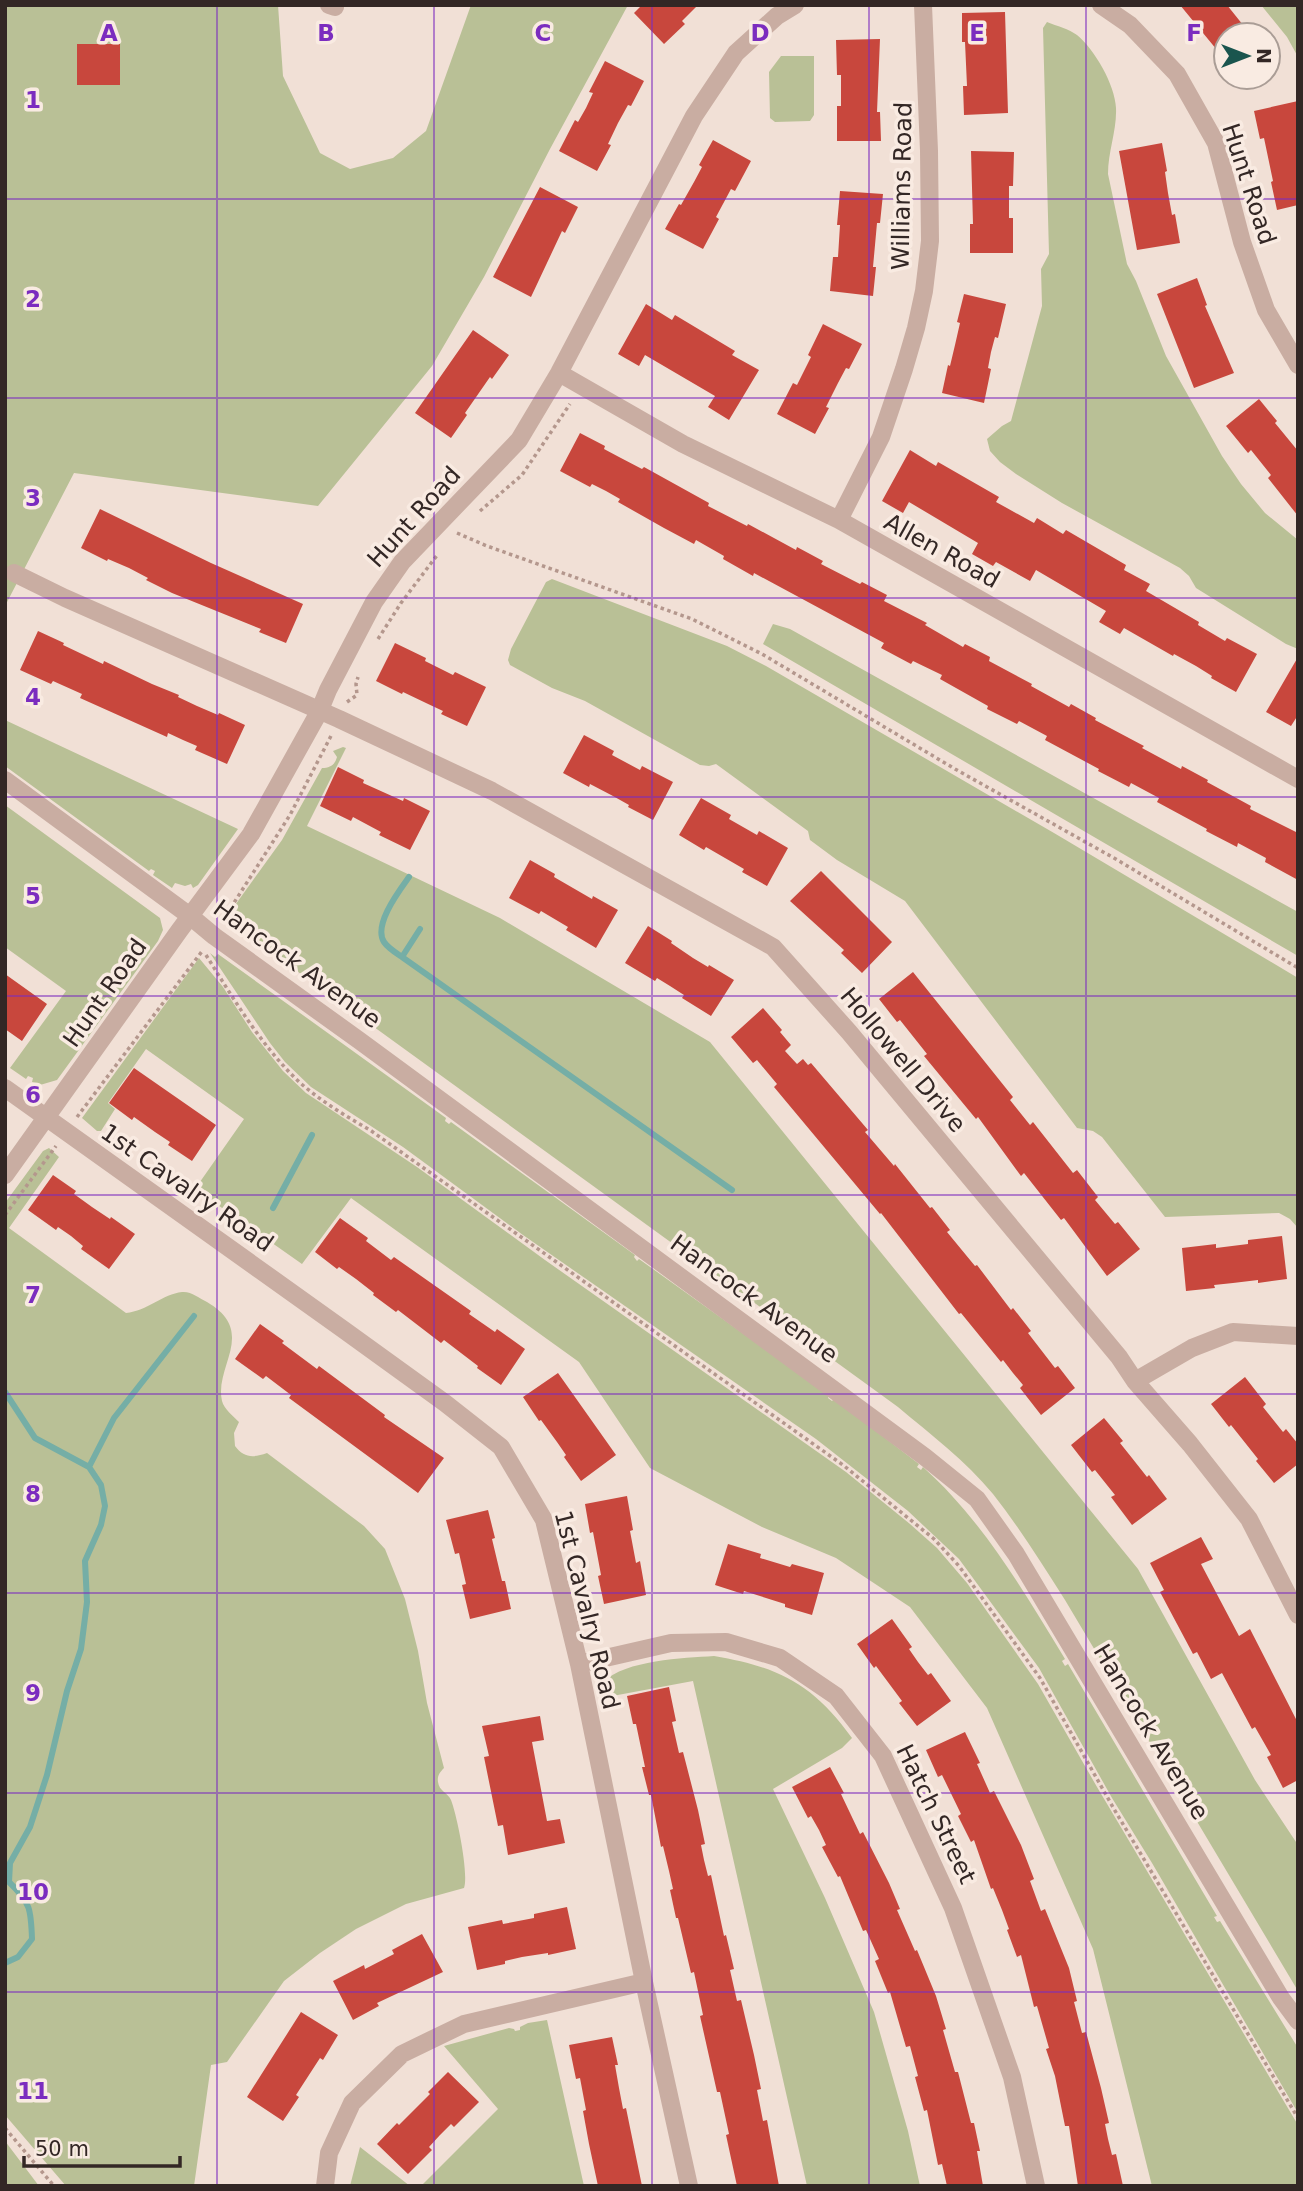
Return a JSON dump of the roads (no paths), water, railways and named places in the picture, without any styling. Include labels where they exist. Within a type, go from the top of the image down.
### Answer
[{"type":"street","name":"Hunt Road","points":[[5,1175],[251,834],[319,712],[374,602],[402,562],[519,440],[559,373],[694,116],[736,54],[777,16],[795,5]]},
{"type":"street","name":"Williams Road","points":[[839,520],[881,437],[916,328],[924,290],[930,241],[923,5]]},
{"type":"street","name":"Hunt Road","points":[[1101,5],[1130,25],[1177,74],[1216,143],[1242,242],[1266,310],[1298,365]]},
{"type":"street","name":"Allen Road","points":[[559,373],[683,444],[839,520],[1298,779]]},
{"type":"street","name":"Hollowell Drive","points":[[14,573],[492,791],[774,947],[849,1032],[1119,1357],[1135,1381],[1191,1444],[1249,1519],[1298,1615]]},
{"type":"street","name":"Hancock Avenue","points":[[5,780],[884,1426],[977,1499],[1016,1554],[1274,1987],[1298,2021]]},
{"type":"street","name":"1st Cavalry Road","points":[[5,1088],[367,1346],[501,1447],[544,1520],[579,1664],[689,2186]]},
{"type":"street","points":[[1135,1381],[1192,1348],[1233,1332],[1298,1336]]},
{"type":"street","name":"Hatch Street","points":[[579,1664],[671,1643],[726,1643],[780,1658],[835,1696],[883,1756],[953,1908],[1012,2077],[1036,2186]]},
{"type":"street","points":[[325,2186],[330,2153],[352,2103],[402,2054],[464,2024],[644,1982]]},
{"type":"waterway","points":[[409,877],[384,918],[382,935],[388,946],[732,1190]]},
{"type":"waterway","points":[[402,957],[420,929]]},
{"type":"waterway","points":[[273,1208],[312,1135]]},
{"type":"waterway","points":[[5,1963],[18,1957],[32,1939],[26,1902],[9,1882],[10,1863],[30,1827],[81,1649],[87,1602],[85,1561],[101,1525],[105,1506],[101,1485],[89,1467],[114,1418],[194,1316]]},
{"type":"waterway","points":[[5,1392],[35,1438],[89,1467]]}]
